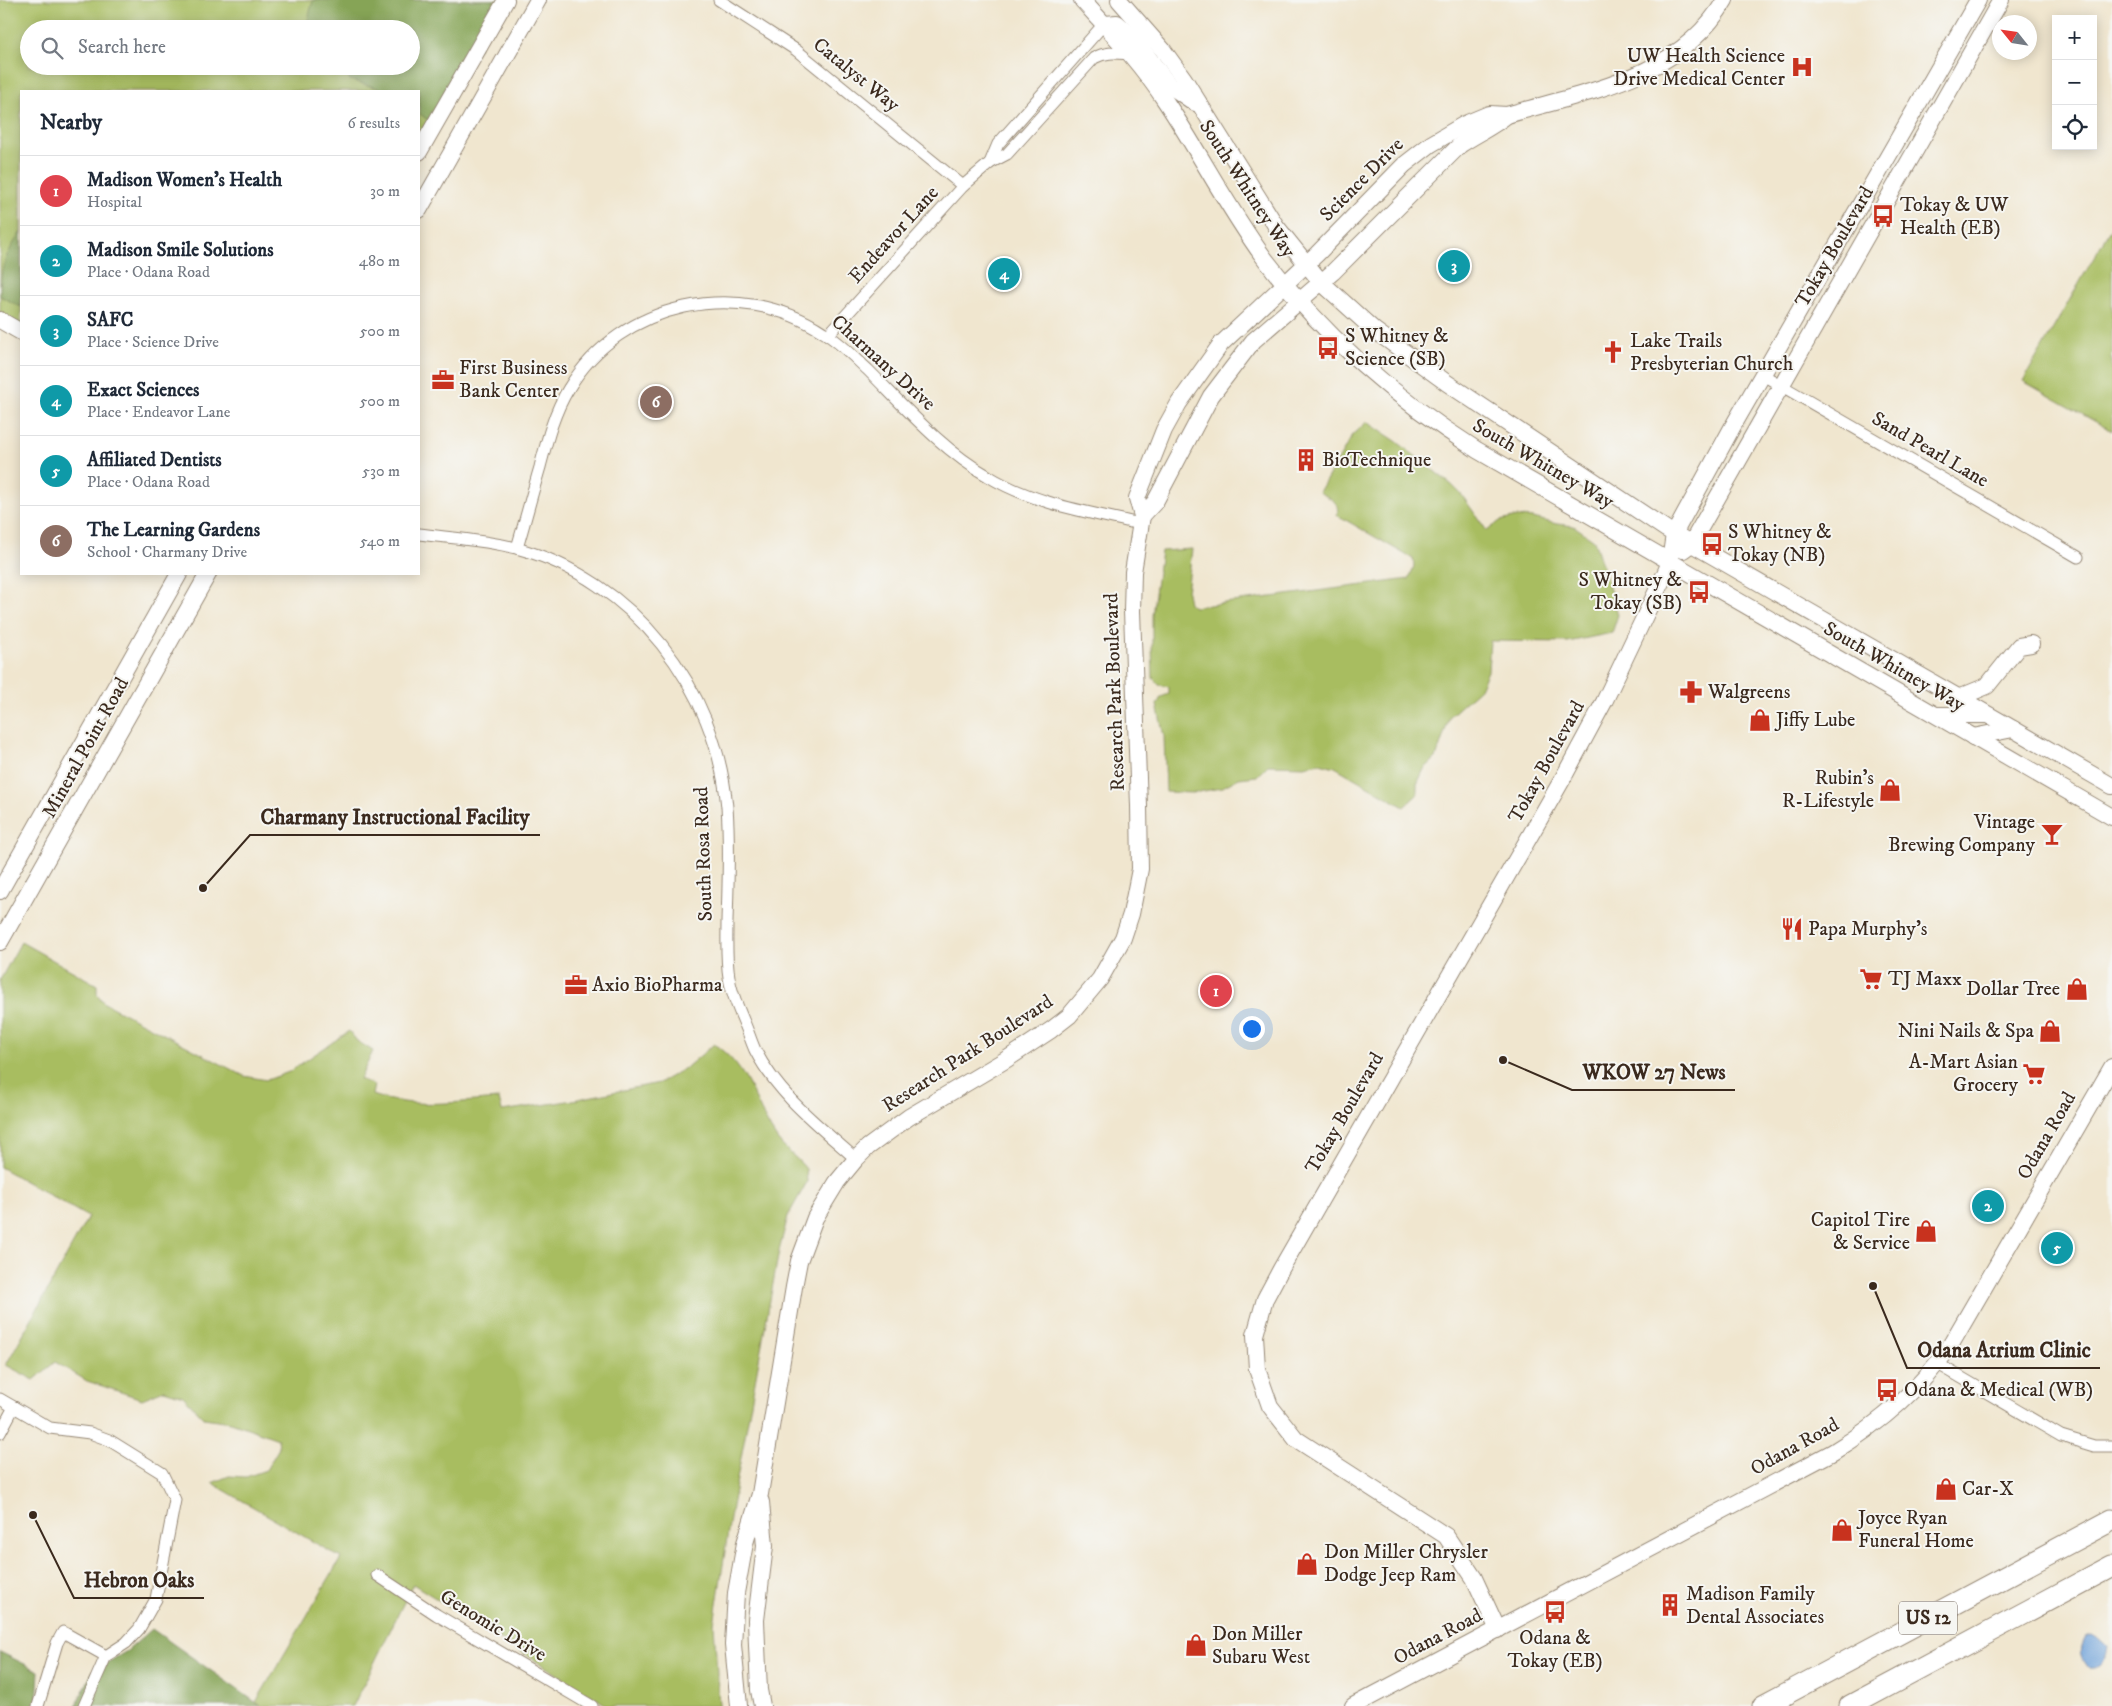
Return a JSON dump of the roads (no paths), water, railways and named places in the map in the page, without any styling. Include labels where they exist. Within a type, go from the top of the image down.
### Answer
[{"type":"highway","name":"US 12","points":[[1763,1706],[2112,1520]]},
{"type":"highway","name":"US 12","points":[[1850,1706],[2112,1566]]},
{"type":"street","points":[[420,150],[506,0]]},
{"type":"street","points":[[420,208],[538,0]]},
{"type":"street","name":"Catalyst Way","points":[[719,0],[796,50],[963,186]]},
{"type":"street","name":"South Whitney Way","points":[[1082,0],[1130,54],[1166,102],[1245,231],[1286,284],[1328,333],[1361,365],[1434,423],[1477,450],[2112,817]]},
{"type":"street","name":"South Whitney Way","points":[[1119,0],[1163,50],[1203,108],[1271,218],[1307,265],[1321,282],[1361,319],[1397,348],[1674,534],[2112,786]]},
{"type":"street","name":"Science Drive","points":[[1286,284],[1307,265],[1404,164],[1431,144],[1457,128],[1488,114],[1507,115],[1616,83],[1645,72],[1662,62],[1693,38],[1725,0]]},
{"type":"street","name":"Tokay Boulevard","points":[[1498,1630],[1474,1578],[1446,1536],[1403,1506],[1339,1468],[1296,1439],[1270,1406],[1257,1369],[1255,1335],[1264,1299],[1562,780],[1604,702],[1670,562],[1674,534],[1978,0]]},
{"type":"street","name":"Tokay Boulevard","points":[[1670,562],[1691,544],[2001,0]]},
{"type":"street","points":[[1104,24],[1117,23],[1134,38],[1169,85],[1203,108]]},
{"type":"street","name":"Endeavor Lane","points":[[990,164],[998,144],[1104,24]]},
{"type":"street","name":"Endeavor Lane","points":[[828,335],[963,186],[990,164],[1008,154],[1094,58],[1111,52],[1130,54]]},
{"type":"street","name":"Science Drive","points":[[1300,300],[1321,282],[1460,145],[1477,133],[1493,126],[1507,115]]},
{"type":"street","name":"Research Park Boulevard","points":[[739,1706],[733,1645],[733,1618],[745,1543],[760,1494],[778,1375],[799,1261],[815,1218],[825,1200],[856,1159],[868,1147],[902,1122],[1007,1059],[1063,1021],[1089,994],[1100,979],[1123,938],[1131,914],[1140,869],[1132,610],[1133,572],[1141,520],[1137,498],[1164,430],[1179,403],[1222,344],[1286,284]]},
{"type":"street","points":[[1141,520],[1155,502],[1211,396],[1233,364],[1252,341],[1300,300]]},
{"type":"street","name":"Charmany Drive","points":[[517,548],[546,443],[560,404],[578,374],[590,359],[617,336],[636,324],[668,310],[689,305],[727,302],[755,304],[772,308],[806,322],[828,335],[848,351],[949,449],[986,476],[1022,494],[1040,500],[1141,520]]},
{"type":"street","points":[[0,320],[20,331]]},
{"type":"street","name":"Sand Pearl Lane","points":[[1763,376],[2078,558]]},
{"type":"street","name":"South Rosa Road","points":[[420,534],[517,548],[563,567],[611,596],[657,638],[687,679],[710,728],[724,780],[728,836],[727,939],[729,978],[740,1012],[755,1050],[774,1079],[794,1104],[856,1159]]},
{"type":"street","name":"Mineral Point Road","points":[[0,891],[178,575]]},
{"type":"street","name":"Mineral Point Road","points":[[0,942],[207,575]]},
{"type":"street","points":[[1958,698],[1987,686],[2019,646],[2030,644]]},
{"type":"street","points":[[1936,716],[1989,715]]},
{"type":"street","points":[[1973,737],[2013,729]]},
{"type":"street","name":"Odana Road","points":[[1353,1706],[1833,1452],[1866,1432],[1903,1401],[1938,1364],[2112,1067]]},
{"type":"street","points":[[1938,1364],[2061,1436],[2094,1446],[2112,1446]]},
{"type":"street","points":[[0,1399],[50,1428],[90,1433],[109,1440],[162,1473],[175,1500],[156,1599],[139,1629],[126,1642],[106,1656],[84,1706]]},
{"type":"street","points":[[0,1433],[14,1407]]},
{"type":"street","name":"Research Park Boulevard","points":[[760,1494],[765,1546],[756,1620],[759,1690],[762,1706]]},
{"type":"street","name":"Genomic Drive","points":[[377,1575],[437,1615],[592,1706]]},
{"type":"street","points":[[38,1706],[57,1643],[63,1632],[106,1656]]},
{"type":"water","points":[[2086,1637],[2096,1637],[2107,1647],[2102,1662],[2093,1667],[2089,1667],[2082,1652]]},
{"type":"place","name":"UW Health Science Drive Medical Center","points":[[1802,67]]},
{"type":"place","name":"Tokay & UW Health (EB)","points":[[1883,216]]},
{"type":"place","name":"SAFC","points":[[1454,266]]},
{"type":"place","name":"Exact Sciences","points":[[1004,274]]},
{"type":"place","name":"S Whitney & Science (SB)","points":[[1328,348]]},
{"type":"place","name":"Lake Trails Presbyterian Church","points":[[1613,352]]},
{"type":"place","name":"First Business Bank Center","points":[[443,380]]},
{"type":"place","name":"The Learning Gardens","points":[[656,402]]},
{"type":"place","name":"BioTechnique","points":[[1306,460]]},
{"type":"place","name":"S Whitney & Tokay (NB)","points":[[1712,544]]},
{"type":"place","name":"S Whitney & Tokay (SB)","points":[[1699,592]]},
{"type":"place","name":"Walgreens","points":[[1691,692]]},
{"type":"place","name":"Jiffy Lube","points":[[1760,720]]},
{"type":"place","name":"Rubin's R-Lifestyle","points":[[1890,790]]},
{"type":"place","name":"Vintage Brewing Company","points":[[2052,834]]},
{"type":"place","name":"Charmany Instructional Facility","points":[[203,888]]},
{"type":"place","name":"Papa Murphy's","points":[[1792,929]]},
{"type":"place","name":"TJ Maxx","points":[[1871,979]]},
{"type":"place","name":"Axio BioPharma","points":[[576,985]]},
{"type":"place","name":"Dollar Tree","points":[[2077,989]]},
{"type":"place","name":"Madison Women's Health","points":[[1216,991]]},
{"type":"place","name":"Nini Nails & Spa","points":[[2050,1031]]},
{"type":"place","name":"WKOW 27 News","points":[[1503,1060]]},
{"type":"place","name":"A-Mart Asian Grocery","points":[[2034,1074]]},
{"type":"place","name":"Madison Smile Solutions","points":[[1988,1206]]},
{"type":"place","name":"Capitol Tire & Service","points":[[1926,1231]]},
{"type":"place","name":"Affiliated Dentists","points":[[2057,1248]]},
{"type":"place","name":"Odana Atrium Clinic","points":[[1873,1286]]},
{"type":"place","name":"Odana & Medical (WB)","points":[[1887,1390]]},
{"type":"place","name":"Car-X","points":[[1946,1489]]},
{"type":"place","name":"Hebron Oaks","points":[[33,1515]]},
{"type":"place","name":"Joyce Ryan Funeral Home","points":[[1842,1530]]},
{"type":"place","name":"Don Miller Chrysler Dodge Jeep Ram","points":[[1307,1564]]},
{"type":"place","name":"Madison Family Dental Associates","points":[[1670,1605]]},
{"type":"place","name":"Odana & Tokay (EB)","points":[[1555,1612]]},
{"type":"place","name":"Don Miller Subaru West","points":[[1196,1645]]}]
